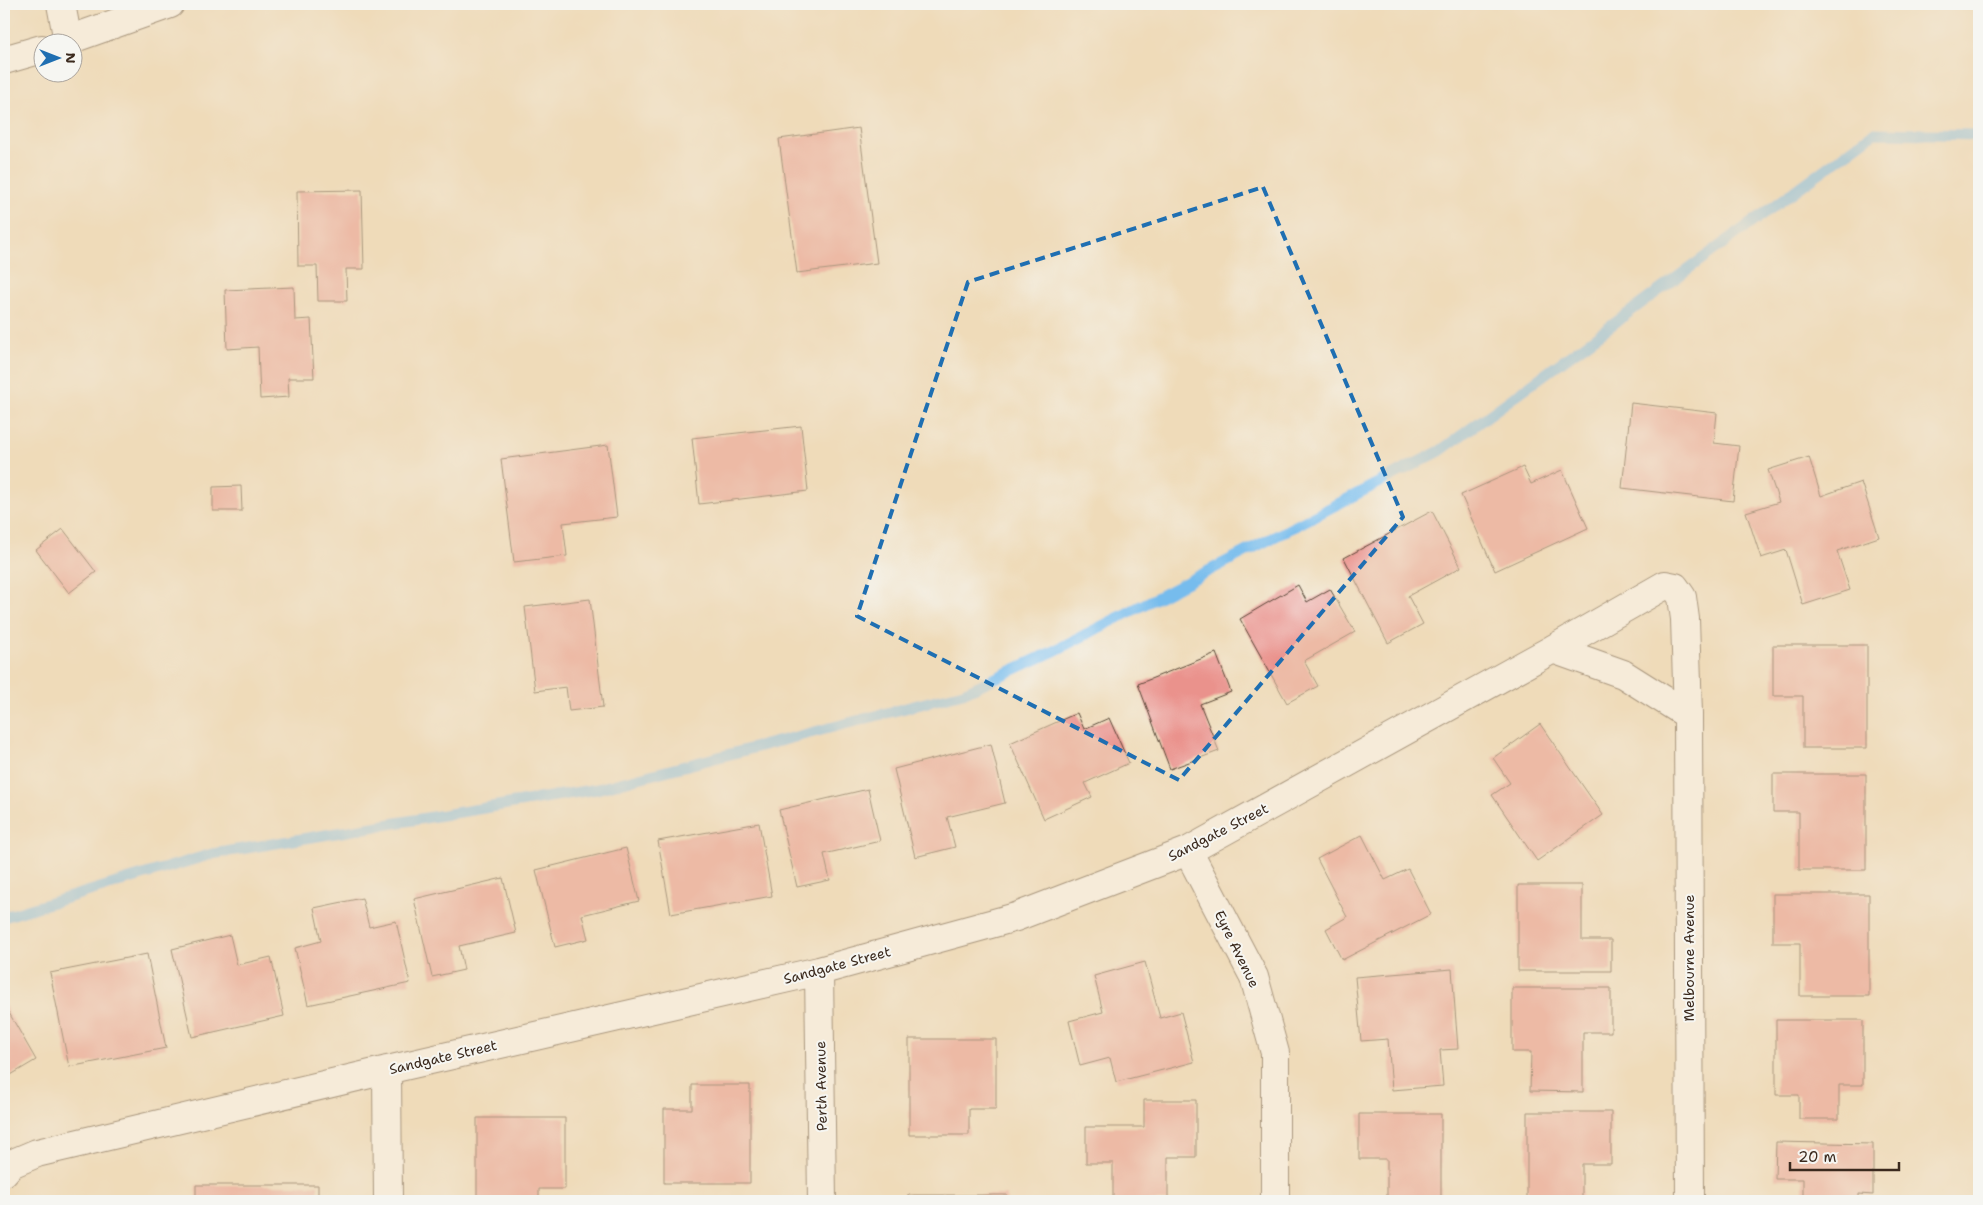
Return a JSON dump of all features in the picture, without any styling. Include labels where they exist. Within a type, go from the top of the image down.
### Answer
[{"type":"street","points":[[61,4],[65,32]]},
{"type":"street","points":[[82,36],[170,4]]},
{"type":"street","points":[[4,60],[32,51]]},
{"type":"street","name":"Melbourne Avenue","points":[[1553,648],[1665,586],[1675,587],[1682,597],[1685,619],[1688,715],[1690,1201]]},
{"type":"street","points":[[1553,648],[1623,674],[1688,715]]},
{"type":"street","name":"Sandgate Street","points":[[4,1172],[12,1164],[38,1154],[387,1070],[819,971],[1016,917],[1188,850],[1553,648]]},
{"type":"street","name":"Eyre Avenue","points":[[1188,850],[1254,977],[1275,1052],[1275,1201]]},
{"type":"street","name":"Perth Avenue","points":[[819,971],[822,1201]]},
{"type":"street","points":[[387,1070],[388,1201]]},
{"type":"highlighted area","points":[[1263,187],[1403,517],[1179,780],[857,616],[968,282]]},
{"type":"building","points":[[859,128],[877,263],[797,273],[779,139]]},
{"type":"building","points":[[362,190],[364,269],[346,269],[347,301],[318,301],[317,266],[298,266],[297,191]]},
{"type":"building","points":[[294,287],[295,320],[311,319],[314,378],[288,378],[289,397],[260,399],[258,347],[227,349],[225,290]]},
{"type":"building","points":[[1631,403],[1717,413],[1714,443],[1739,446],[1733,501],[1622,488]]},
{"type":"building","points":[[801,426],[808,491],[699,504],[692,438]]},
{"type":"building","points":[[608,445],[617,517],[563,523],[567,556],[514,562],[501,459]]},
{"type":"building","points":[[1809,457],[1821,496],[1861,482],[1879,537],[1837,551],[1850,590],[1803,605],[1786,550],[1761,558],[1746,512],[1779,502],[1768,470]]},
{"type":"building","points":[[1523,467],[1531,484],[1562,470],[1588,528],[1495,571],[1461,495]]},
{"type":"building","points":[[241,486],[242,511],[213,511],[213,487]]},
{"type":"building","points":[[1432,511],[1461,567],[1408,596],[1423,624],[1388,643],[1344,558]]},
{"type":"building","points":[[63,529],[96,572],[69,593],[36,550]]},
{"type":"building","points":[[1298,585],[1307,602],[1330,589],[1355,632],[1304,661],[1318,686],[1287,703],[1240,619]]},
{"type":"building","points":[[590,599],[603,707],[569,711],[566,687],[535,691],[525,607]]},
{"type":"building","points":[[1773,645],[1867,645],[1867,748],[1803,748],[1803,696],[1773,696]]},
{"type":"building","points":[[1216,653],[1231,692],[1200,704],[1219,751],[1170,769],[1138,684]]},
{"type":"building","points":[[1077,713],[1084,729],[1109,718],[1129,763],[1085,783],[1092,797],[1044,819],[1010,743]]},
{"type":"building","points":[[1540,724],[1603,815],[1537,861],[1492,795],[1510,783],[1493,758]]},
{"type":"building","points":[[991,744],[1005,803],[947,817],[955,847],[915,857],[894,769]]},
{"type":"building","points":[[1773,774],[1866,774],[1866,870],[1799,870],[1799,812],[1773,812]]},
{"type":"building","points":[[868,789],[880,841],[824,854],[830,880],[797,887],[779,810]]},
{"type":"building","points":[[759,823],[772,896],[671,914],[658,841]]},
{"type":"building","points":[[1362,835],[1385,880],[1408,869],[1431,914],[1342,960],[1326,929],[1347,917],[1317,859]]},
{"type":"building","points":[[626,848],[639,901],[582,915],[588,939],[555,947],[536,870]]},
{"type":"building","points":[[503,878],[516,933],[459,946],[464,970],[432,977],[414,899]]},
{"type":"building","points":[[1518,885],[1582,885],[1582,940],[1611,940],[1611,971],[1518,971]]},
{"type":"building","points":[[1773,894],[1869,894],[1869,996],[1800,996],[1800,943],[1773,943]]},
{"type":"building","points":[[362,898],[369,927],[396,921],[410,983],[308,1005],[295,948],[321,941],[314,908]]},
{"type":"building","points":[[230,935],[237,965],[271,957],[284,1016],[192,1037],[172,949]]},
{"type":"building","points":[[147,954],[166,1048],[69,1067],[50,973]]},
{"type":"building","points":[[1145,962],[1160,1018],[1181,1012],[1194,1062],[1116,1082],[1110,1058],[1080,1066],[1069,1021],[1103,1012],[1094,976]]},
{"type":"building","points":[[1452,969],[1458,1049],[1440,1050],[1443,1086],[1392,1090],[1388,1039],[1361,1041],[1355,977]]},
{"type":"building","points":[[1512,988],[1611,988],[1611,1032],[1583,1032],[1583,1092],[1530,1091],[1531,1052],[1512,1052]]},
{"type":"building","points":[[4,1004],[36,1060],[4,1079]]},
{"type":"building","points":[[1776,1020],[1863,1020],[1863,1085],[1839,1085],[1839,1119],[1799,1119],[1799,1095],[1776,1095]]},
{"type":"building","points":[[909,1039],[996,1039],[996,1109],[969,1109],[969,1135],[909,1135]]},
{"type":"building","points":[[692,1085],[750,1085],[750,1183],[664,1183],[664,1109],[692,1109]]},
{"type":"building","points":[[1144,1100],[1196,1100],[1196,1157],[1168,1157],[1168,1201],[1113,1201],[1113,1163],[1086,1163],[1086,1127],[1144,1127]]},
{"type":"building","points":[[1527,1112],[1611,1112],[1611,1164],[1582,1164],[1582,1201],[1527,1201]]},
{"type":"building","points":[[1359,1114],[1441,1114],[1441,1201],[1387,1201],[1387,1159],[1359,1159]]},
{"type":"building","points":[[477,1118],[565,1118],[565,1189],[539,1189],[539,1201],[477,1201]]},
{"type":"building","points":[[1776,1142],[1873,1144],[1873,1195],[1859,1194],[1859,1201],[1803,1201],[1803,1179],[1775,1179]]},
{"type":"building","points":[[196,1185],[318,1185],[318,1201],[196,1201]]},
{"type":"building","points":[[908,1195],[1007,1195],[1007,1201],[908,1201]]},
{"type":"waterway","points":[[4,917],[212,854],[597,789],[963,693],[1052,652],[1440,451],[1874,133],[1979,135]]}]
